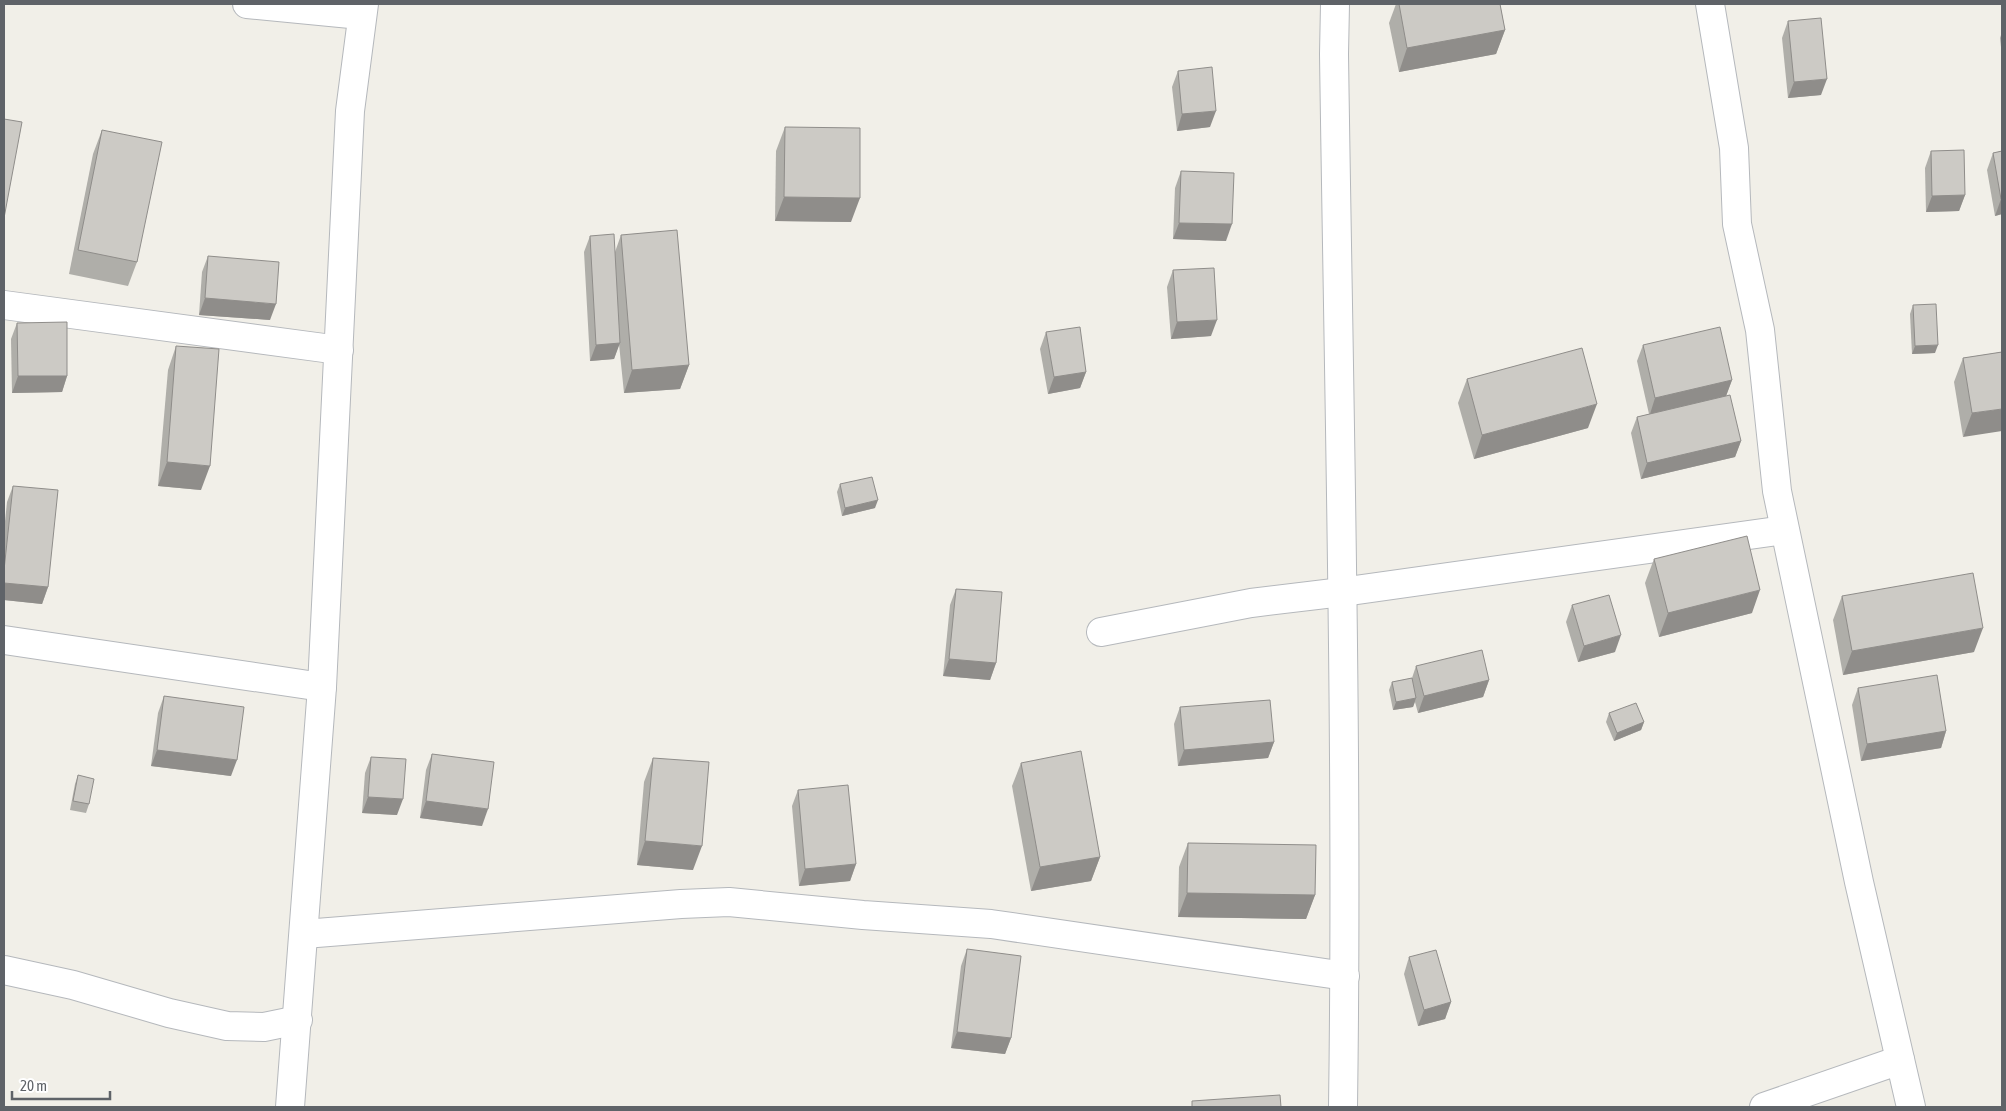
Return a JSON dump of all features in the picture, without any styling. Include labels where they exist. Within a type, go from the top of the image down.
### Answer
[{"type":"street","points":[[247,4],[362,10],[350,111],[340,350],[322,687],[290,1107]]},
{"type":"street","points":[[1335,4],[1334,54],[1342,592],[1345,976],[1343,1107]]},
{"type":"street","points":[[1710,4],[1734,148],[1737,224],[1760,330],[1777,491],[1784,530],[1859,882],[1912,1107]]},
{"type":"street","points":[[4,305],[340,350]]},
{"type":"street","points":[[1101,632],[1250,602],[1342,592],[1784,530]]},
{"type":"street","points":[[4,640],[322,687]]},
{"type":"street","points":[[304,934],[681,904],[729,902],[863,915],[991,924],[1345,976]]},
{"type":"street","points":[[4,970],[73,985],[169,1013],[226,1026],[264,1027],[298,1020]]},
{"type":"street","points":[[1764,1107],[1900,1060]]},
{"type":"building","points":[[1399,4],[1500,4],[1505,30],[1407,48]]},
{"type":"building","points":[[1821,18],[1827,79],[1794,82],[1788,21]]},
{"type":"building","points":[[1212,67],[1216,111],[1182,114],[1178,71]]},
{"type":"building","points":[[4,119],[22,122],[4,218]]},
{"type":"building","points":[[785,127],[860,128],[860,198],[784,197]]},
{"type":"building","points":[[102,130],[162,142],[137,262],[78,250]]},
{"type":"building","points":[[1964,150],[1965,195],[1932,196],[1931,151]]},
{"type":"building","points":[[2002,151],[2002,199],[2001,199],[1993,153]]},
{"type":"building","points":[[1181,171],[1234,173],[1232,224],[1179,223]]},
{"type":"building","points":[[677,230],[689,365],[632,370],[621,235]]},
{"type":"building","points":[[614,234],[620,343],[596,345],[590,236]]},
{"type":"building","points":[[208,256],[279,262],[276,304],[205,298]]},
{"type":"building","points":[[1214,268],[1217,320],[1177,322],[1173,270]]},
{"type":"building","points":[[1936,304],[1938,345],[1915,346],[1913,305]]},
{"type":"building","points":[[67,322],[67,376],[18,376],[17,323]]},
{"type":"building","points":[[1080,327],[1086,372],[1054,377],[1046,332]]},
{"type":"building","points":[[1720,327],[1732,380],[1655,398],[1643,345]]},
{"type":"building","points":[[176,346],[219,349],[210,466],[167,462]]},
{"type":"building","points":[[1582,348],[1597,404],[1482,435],[1467,379]]},
{"type":"building","points":[[2002,352],[2002,409],[1972,413],[1963,358]]},
{"type":"building","points":[[1730,395],[1741,441],[1647,463],[1637,417]]},
{"type":"building","points":[[872,477],[878,500],[845,508],[840,484]]},
{"type":"building","points":[[13,486],[58,490],[48,587],[4,583]]},
{"type":"building","points":[[1747,536],[1760,590],[1668,613],[1654,559]]},
{"type":"building","points":[[1973,573],[1983,628],[1852,651],[1842,596]]},
{"type":"building","points":[[956,589],[1002,592],[996,663],[949,659]]},
{"type":"building","points":[[1609,595],[1621,635],[1584,646],[1572,605]]},
{"type":"building","points":[[1482,650],[1489,680],[1424,696],[1416,666]]},
{"type":"building","points":[[1937,675],[1946,731],[1867,744],[1858,688]]},
{"type":"building","points":[[1412,678],[1416,698],[1396,702],[1392,682]]},
{"type":"building","points":[[164,696],[244,707],[237,760],[157,750]]},
{"type":"building","points":[[1270,700],[1274,742],[1184,750],[1180,707]]},
{"type":"building","points":[[1636,703],[1644,722],[1617,733],[1609,713]]},
{"type":"building","points":[[1081,751],[1100,857],[1040,867],[1021,763]]},
{"type":"building","points":[[432,754],[494,762],[488,809],[426,801]]},
{"type":"building","points":[[371,757],[406,759],[403,799],[368,797]]},
{"type":"building","points":[[653,758],[709,762],[702,846],[645,841]]},
{"type":"building","points":[[78,775],[94,779],[89,804],[73,801]]},
{"type":"building","points":[[848,785],[856,864],[805,869],[798,790]]},
{"type":"building","points":[[1188,843],[1316,845],[1315,895],[1187,893]]},
{"type":"building","points":[[967,949],[1021,956],[1011,1038],[957,1032]]},
{"type":"building","points":[[1436,950],[1451,1002],[1424,1010],[1409,957]]},
{"type":"building","points":[[1280,1095],[1281,1107],[1192,1107],[1192,1101]]}]
